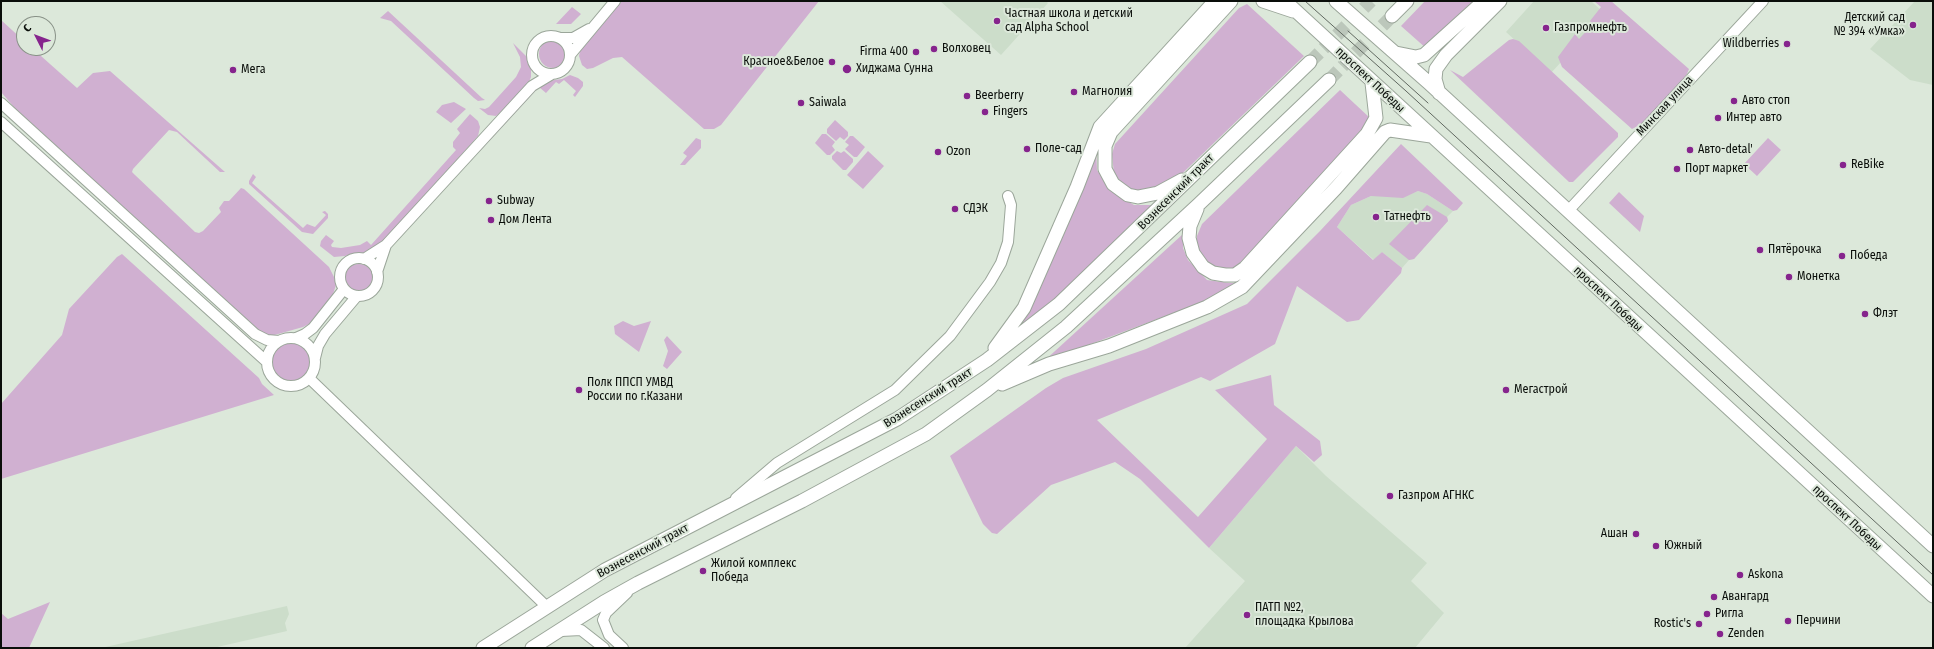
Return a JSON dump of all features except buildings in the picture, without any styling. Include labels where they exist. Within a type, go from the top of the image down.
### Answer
[{"type":"main road","points":[[987,360],[1024,308],[1077,187],[1100,127],[1215,1]]},
{"type":"main road","points":[[1196,172],[1158,193],[1138,197],[1128,196],[1113,184],[1105,169],[1105,146],[1111,132],[1231,1]]},
{"type":"main road","points":[[1262,1],[1297,12]]},
{"type":"main road","name":"проспект Победы","points":[[1285,1],[1372,83],[1933,596]]},
{"type":"main road","points":[[1336,1],[1396,53],[1933,546]]},
{"type":"main road","points":[[1392,16],[1407,1]]},
{"type":"main road","points":[[1396,53],[1416,57],[1424,55],[1484,1]]},
{"type":"main road","points":[[1439,93],[1436,79],[1436,69],[1446,55],[1500,1]]},
{"type":"main road","name":"Вознесенский тракт","points":[[483,648],[546,606],[605,570],[896,419],[987,360],[1059,304],[1310,62]]},
{"type":"main road","name":"Вознесенский тракт","points":[[532,648],[604,602],[638,583],[802,501],[926,434],[987,390],[1066,327],[1198,206],[1329,80]]},
{"type":"main road","points":[[1198,206],[1190,226],[1189,238],[1192,253],[1203,267],[1214,273],[1235,275],[1245,268],[1367,134],[1376,118],[1372,83]]},
{"type":"main road","points":[[987,390],[1049,364],[1109,346],[1207,307],[1242,287],[1336,188],[1385,132],[1390,130],[1431,136]]},
{"type":"street","points":[[364,260],[386,245],[532,86],[565,68],[570,55],[615,1]]},
{"type":"street","name":"Минская улица","points":[[1568,211],[1763,1]]},
{"type":"street","points":[[552,74],[540,71],[536,67],[532,55],[537,42],[547,36],[573,38],[591,28]]},
{"type":"street","points":[[559,38],[567,44],[570,55]]},
{"type":"street","points":[[532,86],[536,67]]},
{"type":"street","points":[[1,103],[255,334],[267,340],[279,341]]},
{"type":"street","points":[[1,122],[267,362]]},
{"type":"street","points":[[726,506],[777,463],[895,390],[950,336],[986,288],[1001,263],[1008,242],[1011,205],[1008,196]]},
{"type":"street","points":[[377,272],[370,263],[364,260],[354,259],[344,266],[340,276],[344,289],[357,296],[363,296],[373,289],[386,245]]},
{"type":"street","points":[[296,338],[314,328],[344,289]]},
{"type":"street","points":[[315,358],[307,344],[296,338],[289,337],[279,341],[271,349],[267,362],[270,374],[281,384],[298,385],[309,378],[313,372],[318,346],[325,334],[357,296]]},
{"type":"street","points":[[309,378],[546,606]]},
{"type":"street","points":[[622,648],[609,635],[603,620],[606,613],[638,583]]},
{"type":"street","points":[[557,631],[581,630],[604,648]]},
{"type":"shaded area","points":[[622,1],[819,1],[721,125],[714,129],[704,129],[622,57],[613,58],[593,68],[587,69],[582,65],[579,56],[581,47]]},
{"type":"shaded area","name":"Частная школа и детский сад Alpha School","points":[[940,1],[1046,1],[1048,3],[1001,55]]},
{"type":"shaded area","points":[[1425,1],[1479,1],[1427,49],[1401,26]]},
{"type":"shaded area","points":[[1534,1],[1591,1],[1605,14],[1551,73],[1506,32]]},
{"type":"shaded area","points":[[1594,1],[1611,1],[1689,69],[1686,76],[1642,124],[1632,129],[1562,67],[1558,57],[1575,34],[1579,39],[1593,24],[1590,21],[1601,7]]},
{"type":"shaded area","name":"Детский сад № 394 «Умка»","points":[[1915,1],[1933,1],[1933,85],[1910,80],[1870,49]]},
{"type":"shaded area","points":[[1247,4],[1304,56],[1159,196],[1138,196],[1119,181],[1114,174],[1112,154],[1115,144],[1239,8]]},
{"type":"shaded area","points":[[572,7],[581,14],[571,24],[556,24]]},
{"type":"shaded area","points":[[388,11],[485,100],[478,101],[474,98],[391,21],[380,18]]},
{"type":"shaded area","points":[[1,20],[16,34],[16,56],[41,56],[77,88],[93,73],[110,71],[225,172],[220,172],[177,132],[169,130],[133,169],[132,172],[195,232],[199,233],[203,231],[221,212],[219,208],[224,201],[229,201],[241,188],[244,189],[329,267],[336,285],[332,297],[309,324],[303,327],[271,336],[259,332],[26,121],[1,92]]},
{"type":"shaded area","points":[[1513,39],[1519,41],[1618,133],[1618,137],[1573,182],[1569,182],[1450,70],[1463,77],[1509,40]]},
{"type":"shaded area","points":[[553,40],[563,44],[567,54],[563,64],[553,68],[543,64],[539,54],[543,44]]},
{"type":"shaded area","points":[[513,43],[527,57],[531,68],[531,77],[529,82],[500,113],[496,116],[488,115],[479,108],[485,109],[489,107],[516,77],[521,67],[520,57]]},
{"type":"shaded area","points":[[570,75],[583,82],[583,86],[575,97],[573,95],[576,91],[564,80],[559,84],[556,82],[546,93],[539,87],[480,151],[479,149],[539,86],[547,81],[562,79]]},
{"type":"shaded area","points":[[1340,90],[1370,118],[1367,129],[1235,270],[1222,271],[1204,261],[1197,245],[1197,236],[1202,224]]},
{"type":"shaded area","points":[[454,102],[466,109],[451,123],[436,112],[442,105]]},
{"type":"shaded area","points":[[470,114],[478,121],[480,127],[478,136],[376,251],[334,257],[320,246],[321,241],[326,235],[334,241],[331,245],[332,247],[341,248],[360,245],[367,241],[371,245],[456,150],[453,147],[453,142],[460,133],[457,129]]},
{"type":"shaded area","points":[[835,120],[848,132],[848,136],[844,140],[840,137],[836,141],[827,133],[827,129]]},
{"type":"shaded area","points":[[822,134],[826,134],[835,142],[832,146],[835,150],[830,155],[827,155],[815,143]]},
{"type":"shaded area","points":[[850,136],[853,136],[865,147],[857,157],[854,157],[845,149],[849,145],[845,142]]},
{"type":"shaded area","points":[[696,138],[701,140],[701,148],[685,165],[680,165],[687,156],[683,153]]},
{"type":"shaded area","points":[[1768,138],[1781,150],[1757,176],[1744,164]]},
{"type":"shaded area","points":[[1401,144],[1463,203],[1457,210],[1453,211],[1427,194],[1418,191],[1403,198],[1371,196],[1351,205],[1337,227],[1373,260],[1382,252],[1402,268],[1401,273],[1359,320],[1347,322],[1297,286],[1275,344],[1210,381],[1201,377],[1097,420],[1198,517],[1267,439],[1215,390],[1271,375],[1274,405],[1320,441],[1322,455],[1314,462],[1296,446],[1209,548],[1140,479],[1115,462],[1051,485],[997,534],[992,533],[983,524],[950,456],[1046,388],[1063,378],[1146,349],[1247,304],[1320,231]]},
{"type":"shaded area","points":[[1096,147],[1097,170],[1108,187],[1134,205],[1156,205],[1054,303],[1009,340],[1033,304]]},
{"type":"shaded area","points":[[837,151],[841,153],[844,151],[853,159],[853,162],[846,170],[843,170],[832,159],[832,156]]},
{"type":"shaded area","points":[[868,151],[884,166],[863,189],[847,175]]},
{"type":"shaded area","points":[[253,174],[256,177],[252,183],[303,228],[307,224],[315,227],[326,215],[322,212],[325,211],[328,214],[328,218],[313,234],[302,232],[249,184]]},
{"type":"shaded area","points":[[1418,191],[1427,194],[1453,211],[1447,217],[1448,221],[1414,259],[1409,260],[1402,268],[1382,252],[1374,260],[1337,227],[1351,205],[1371,196],[1408,195]]},
{"type":"shaded area","points":[[1619,192],[1644,216],[1640,232],[1609,203]]},
{"type":"shaded area","points":[[1427,205],[1447,217],[1448,221],[1414,259],[1409,260],[1389,244]]},
{"type":"shaded area","points":[[1183,234],[1183,248],[1188,260],[1207,280],[1241,283],[1200,303],[1043,362]]},
{"type":"shaded area","points":[[122,254],[259,378],[262,384],[274,395],[1,479],[1,404],[62,335],[69,309],[117,257]]},
{"type":"shaded area","points":[[359,264],[370,268],[374,279],[370,290],[359,294],[348,290],[344,279],[348,268]]},
{"type":"shaded area","points":[[623,321],[634,326],[651,321],[639,352],[615,334],[614,326]]},
{"type":"shaded area","points":[[667,336],[682,352],[667,369],[663,366],[668,351],[664,340]]},
{"type":"shaded area","points":[[291,341],[306,347],[312,362],[306,377],[291,383],[276,377],[270,362],[276,347]]},
{"type":"shaded area","points":[[1296,446],[1326,476],[1427,563],[1411,581],[1444,613],[1415,648],[1185,648],[1245,581],[1209,548]]},
{"type":"shaded area","points":[[50,602],[29,648],[1,648],[1,613],[8,619]]},
{"type":"shaded area","points":[[287,606],[289,614],[285,623],[287,631],[213,648],[101,648]]},
{"type":"tunnel","points":[[1310,62],[1371,1]]},
{"type":"tunnel","points":[[1329,80],[1392,16]]},
{"type":"tram line","points":[[1305,1],[1406,91],[1933,575]]},
{"type":"tram line","points":[[1348,31],[1428,103]]},
{"type":"place","name":"Частная школа и детский сад Alpha School","points":[[997,21]]},
{"type":"place","name":"Детский сад № 394 «Умка»","points":[[1913,25]]},
{"type":"place","name":"Газпромнефть","points":[[1546,28]]},
{"type":"place","name":"Wildberries","points":[[1787,44]]},
{"type":"place","name":"Волховец","points":[[934,49]]},
{"type":"place","name":"Firma 400","points":[[916,52]]},
{"type":"place","name":"Красное&Белое","points":[[832,62]]},
{"type":"place","name":"Хиджама Сунна","points":[[847,69]]},
{"type":"place","name":"Мега","points":[[233,70]]},
{"type":"place","name":"Магнолия","points":[[1074,92]]},
{"type":"place","name":"Beerberry","points":[[967,96]]},
{"type":"place","name":"Авто стоп","points":[[1734,101]]},
{"type":"place","name":"Saiwala","points":[[801,103]]},
{"type":"place","name":"Fingers","points":[[985,112]]},
{"type":"place","name":"Интер авто","points":[[1718,118]]},
{"type":"place","name":"Поле-сад","points":[[1027,149]]},
{"type":"place","name":"Авто-detal'","points":[[1690,150]]},
{"type":"place","name":"Ozon","points":[[938,152]]},
{"type":"place","name":"ReBike","points":[[1843,165]]},
{"type":"place","name":"Порт маркет","points":[[1677,169]]},
{"type":"place","name":"Subway","points":[[489,201]]},
{"type":"place","name":"СДЭК","points":[[955,209]]},
{"type":"place","name":"Татнефть","points":[[1376,217]]},
{"type":"place","name":"Дом Лента","points":[[491,220]]},
{"type":"place","name":"Пятёрочка","points":[[1760,250]]},
{"type":"place","name":"Победа","points":[[1842,256]]},
{"type":"place","name":"Монетка","points":[[1789,277]]},
{"type":"place","name":"Флэт","points":[[1865,314]]},
{"type":"place","name":"Полк ППСП УМВД России по г.Казани","points":[[579,390]]},
{"type":"place","name":"Мегастрой","points":[[1506,390]]},
{"type":"place","name":"Газпром АГНКС","points":[[1390,496]]},
{"type":"place","name":"Ашан","points":[[1636,534]]},
{"type":"place","name":"Южный","points":[[1656,546]]},
{"type":"place","name":"Жилой комплекс Победа","points":[[703,571]]},
{"type":"place","name":"Askona","points":[[1740,575]]},
{"type":"place","name":"Авангард","points":[[1714,597]]},
{"type":"place","name":"Ригла","points":[[1707,614]]},
{"type":"place","name":"ПАТП №2, площадка Крылова","points":[[1247,615]]},
{"type":"place","name":"Перчини","points":[[1788,621]]},
{"type":"place","name":"Rostic's","points":[[1699,624]]},
{"type":"place","name":"Zenden","points":[[1720,634]]}]
